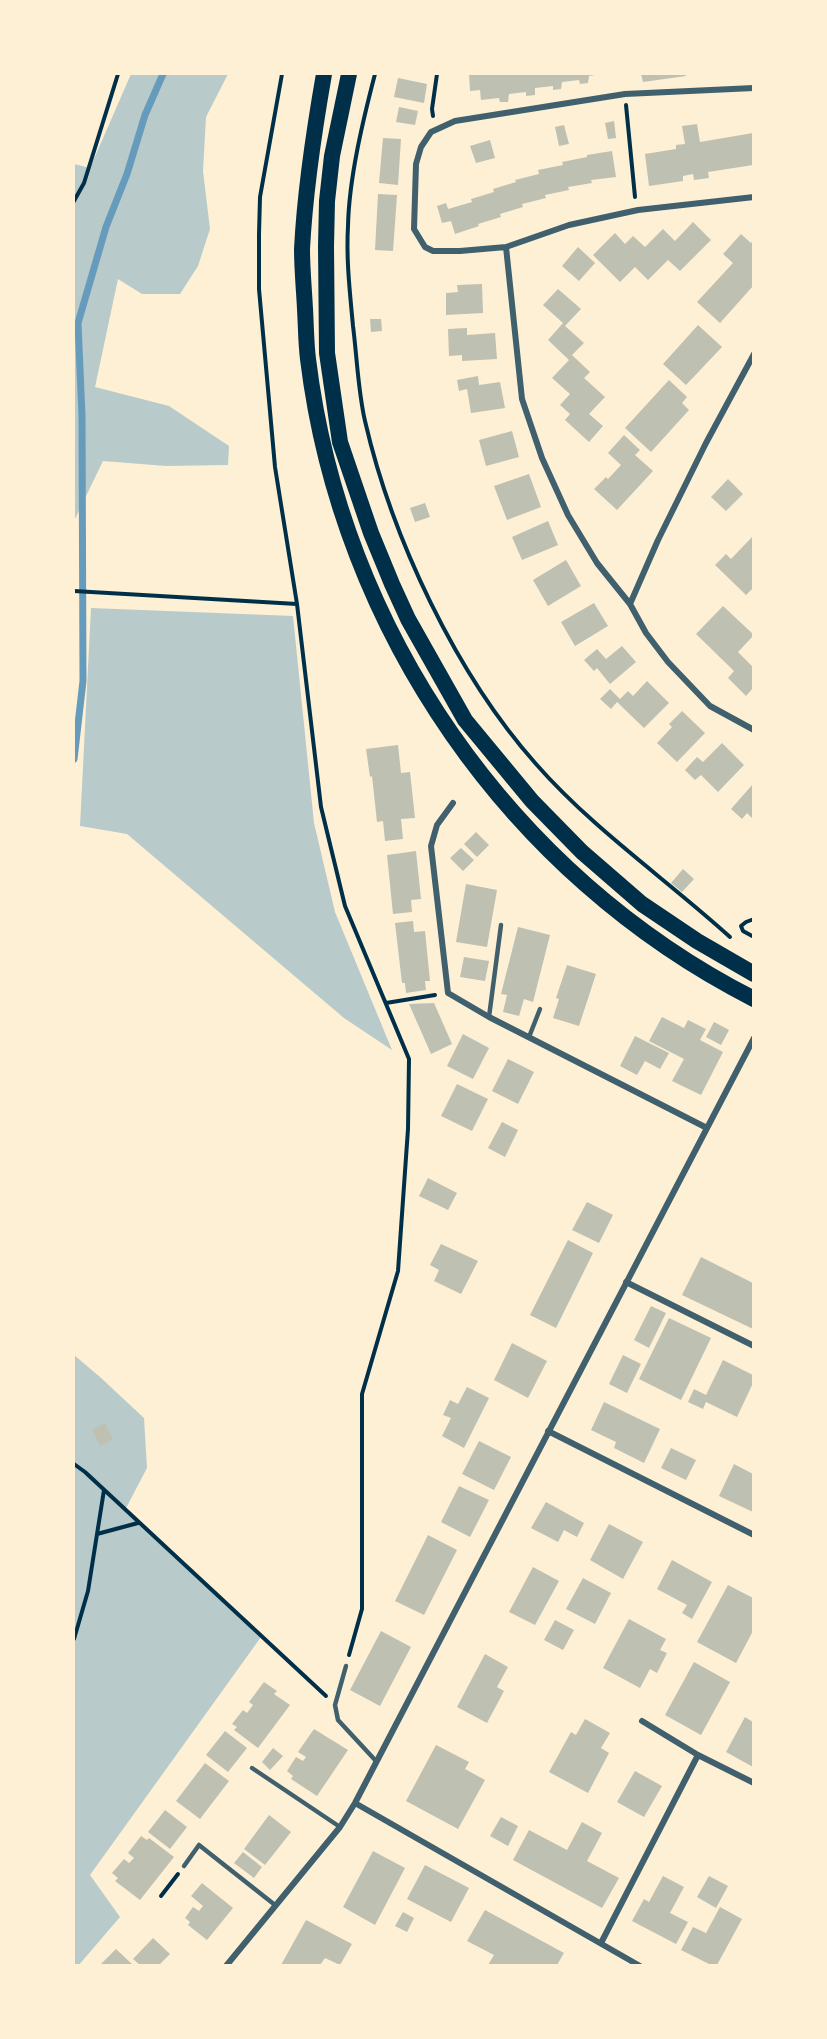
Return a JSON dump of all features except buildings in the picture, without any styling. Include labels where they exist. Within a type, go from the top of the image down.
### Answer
[{"type":"highway","points":[[324,74],[310,152],[302,250],[307,358],[322,444],[350,539],[393,638],[448,730],[519,820],[542,844],[580,880],[639,927],[702,970],[753,999]]},
{"type":"highway","points":[[349,74],[332,156],[327,201],[327,353],[340,442],[371,533],[404,610],[465,720],[532,801],[582,852],[642,903],[697,941],[753,974]]},
{"type":"street","points":[[753,88],[625,94],[455,121],[431,132],[421,147],[416,164],[414,229],[425,247],[433,251],[506,247],[568,225],[638,210],[753,196]]},
{"type":"street","points":[[506,247],[522,399],[542,458],[568,515],[597,563],[630,604],[646,633],[668,662],[710,706],[753,730]]},
{"type":"street","points":[[630,604],[663,529],[753,354]]},
{"type":"street","points":[[453,803],[437,825],[431,846],[448,993],[489,1017],[706,1128]]},
{"type":"street","points":[[226,1965],[340,1827],[355,1803],[753,1038]]},
{"type":"street","points":[[626,1282],[753,1346]]},
{"type":"street","points":[[548,1431],[753,1535]]},
{"type":"street","points":[[642,1721],[698,1755],[753,1783]]},
{"type":"street","points":[[601,1943],[698,1755]]},
{"type":"street","points":[[355,1803],[640,1965]]},
{"type":"lane","points":[[489,1017],[501,925]]},
{"type":"lane","points":[[529,1037],[540,1009]]},
{"type":"lane","points":[[346,1666],[335,1705],[338,1720],[376,1761]]},
{"type":"lane","points":[[252,1768],[340,1827]]},
{"type":"lane","points":[[184,1866],[199,1845],[275,1905]]},
{"type":"path","points":[[74,201],[84,183],[118,74]]},
{"type":"path","points":[[282,74],[260,197],[259,289],[275,467],[297,604],[321,807],[345,906],[409,1059],[408,1129],[398,1271],[362,1394],[362,1609],[346,1666]]},
{"type":"path","points":[[375,74],[356,160],[348,226],[349,287],[365,420],[406,552],[474,681],[536,764],[591,819],[731,938]]},
{"type":"path","points":[[434,120],[432,109],[437,74]]},
{"type":"path","points":[[625,94],[635,197]]},
{"type":"path","points":[[74,591],[297,604]]},
{"type":"path","points":[[753,919],[741,926],[743,931],[753,937]]},
{"type":"path","points":[[386,1003],[448,993]]},
{"type":"path","points":[[74,1464],[335,1705]]},
{"type":"path","points":[[74,1639],[88,1591],[104,1490]]},
{"type":"path","points":[[97,1534],[139,1522]]},
{"type":"path","points":[[161,1896],[184,1866]]},
{"type":"shaded area","points":[[131,74],[228,74],[206,117],[203,171],[210,229],[198,266],[180,294],[142,294],[118,279],[95,387],[169,406],[229,446],[228,465],[166,466],[103,461],[74,521],[74,164],[90,168]]},
{"type":"shaded area","points":[[91,608],[293,616],[314,823],[335,912],[392,1050],[344,1018],[127,834],[80,826]]},
{"type":"shaded area","points":[[74,1355],[144,1418],[147,1468],[125,1510],[261,1637],[90,1875],[120,1917],[78,1966],[74,1965]]},
{"type":"waterway","points":[[74,759],[83,681],[82,416],[78,323],[106,227],[127,174],[145,115],[163,74]]}]
